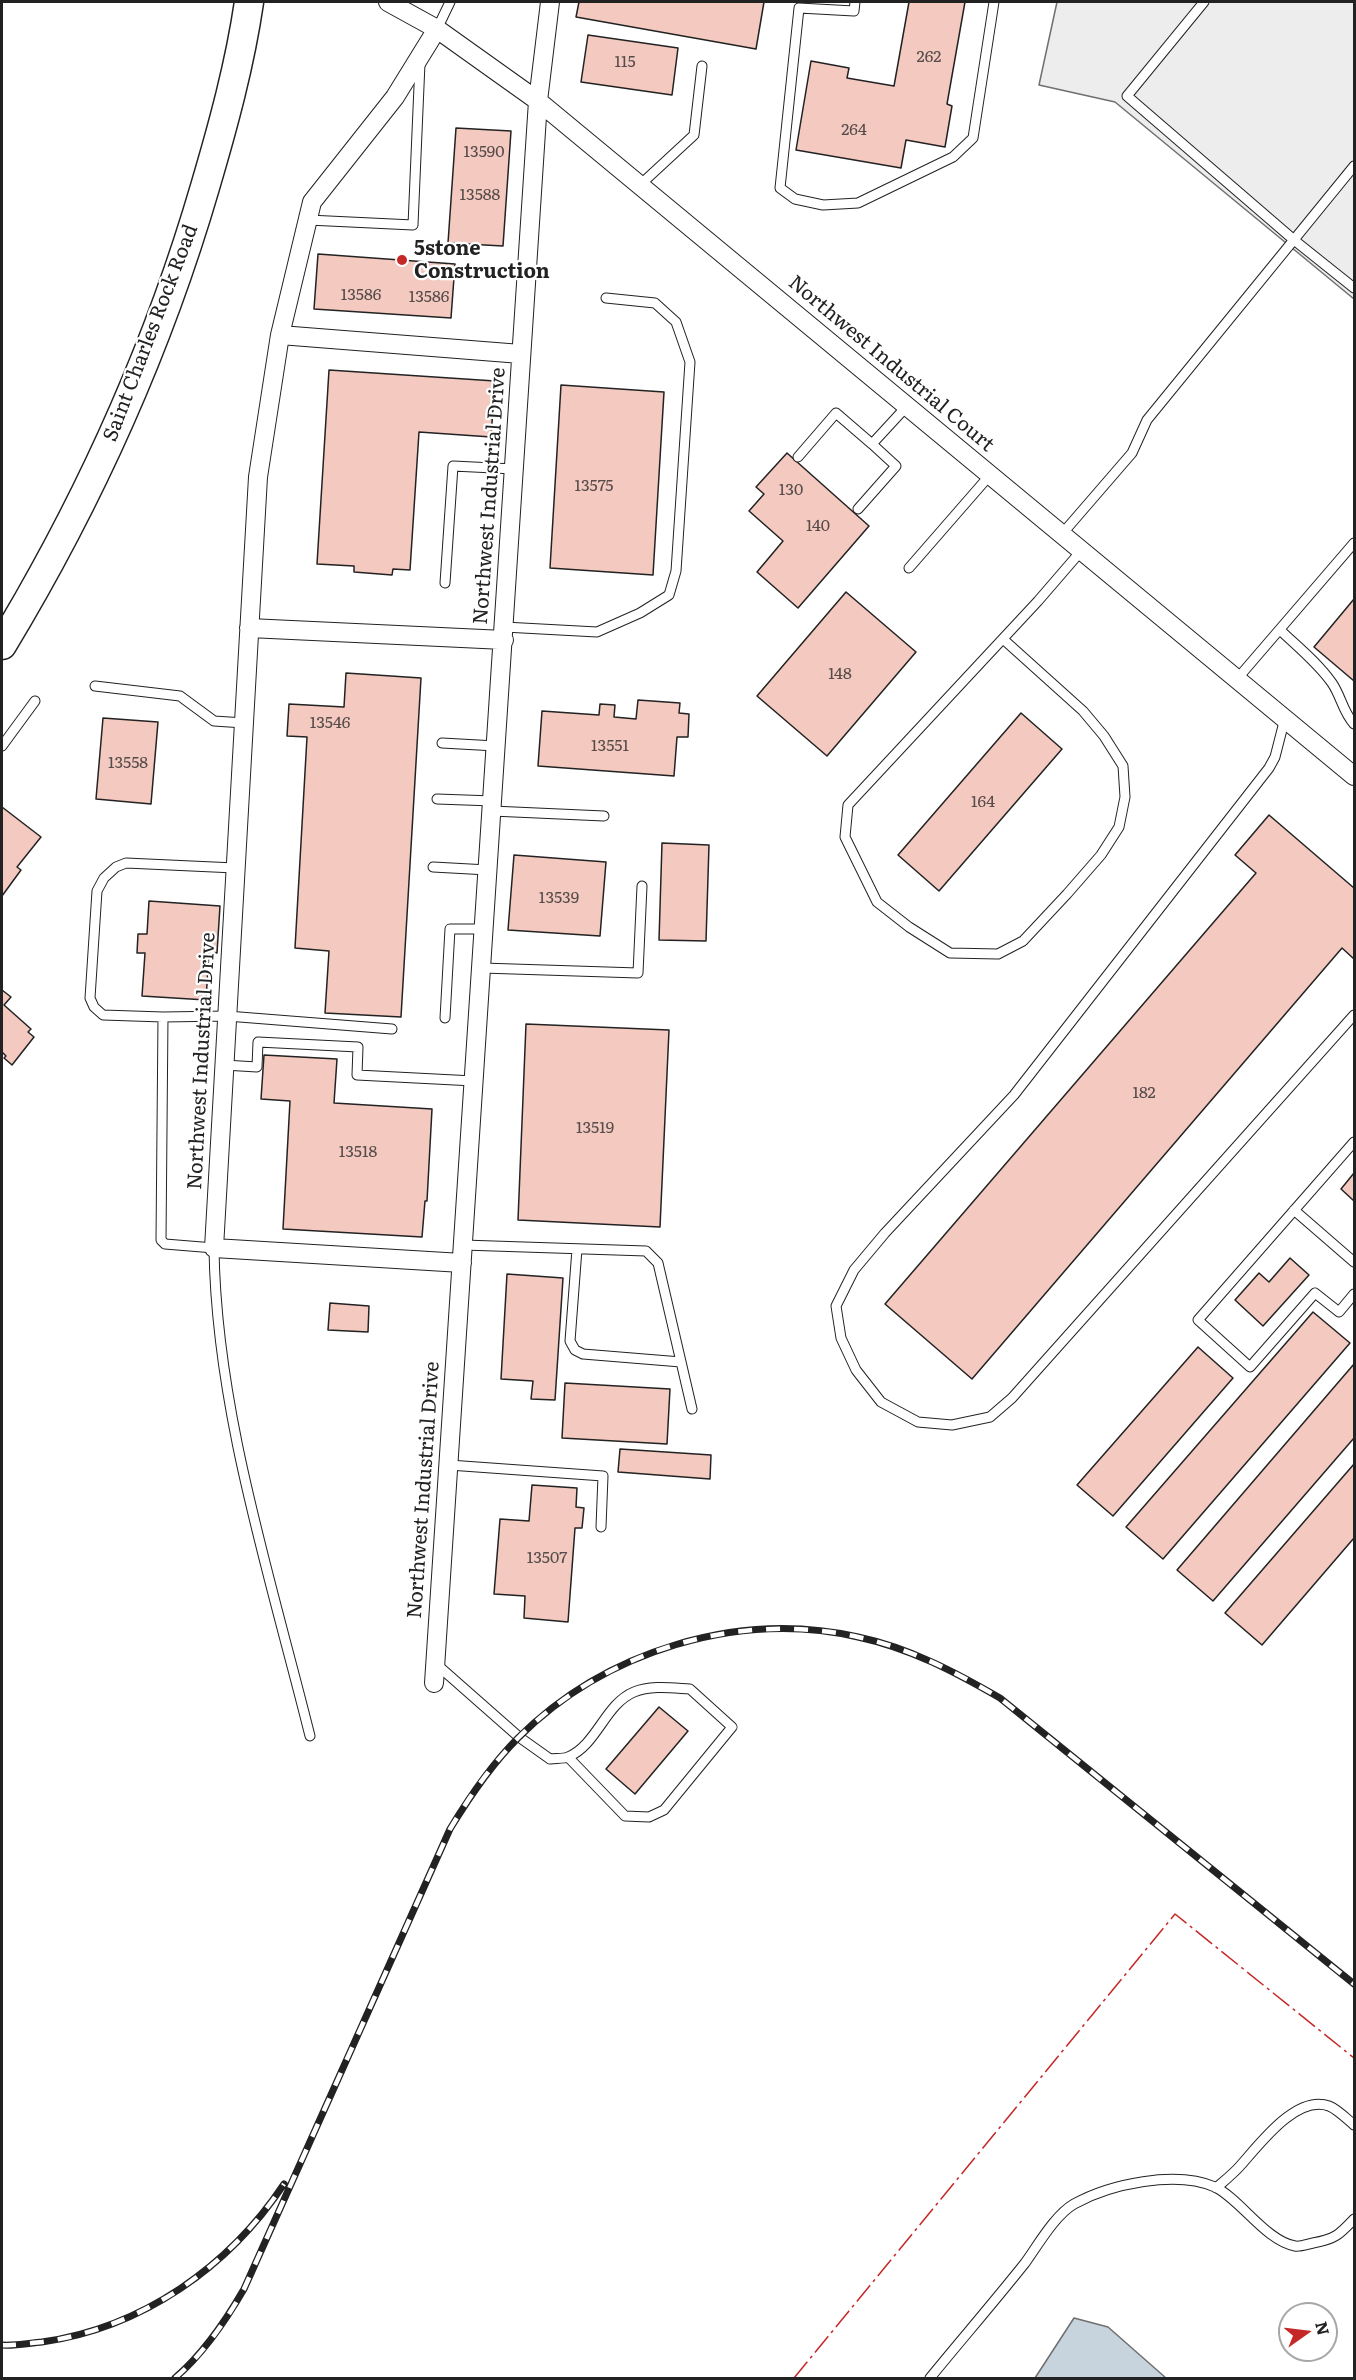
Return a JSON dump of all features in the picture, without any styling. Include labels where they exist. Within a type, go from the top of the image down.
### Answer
[{"type":"main road","name":"Saint Charles Rock Road","points":[[2,645],[75,516],[129,400],[159,323],[181,265],[216,152],[249,2]]},
{"type":"street","name":"Northwest Industrial Court","points":[[388,2],[437,29],[538,101],[1354,776]]},
{"type":"street","name":"Northwest Industrial Drive","points":[[434,1683],[538,101],[550,2]]},
{"type":"street","name":"Northwest Industrial Drive","points":[[214,1248],[258,477],[280,335],[312,202],[395,98],[437,29]]},
{"type":"street","name":"Northwest Industrial Drive","points":[[280,335],[521,354]]},
{"type":"street","name":"Northwest Industrial Drive","points":[[249,628],[504,634]]},
{"type":"street","points":[[214,1248],[463,1254]]},
{"type":"lane","points":[[437,29],[450,2]]},
{"type":"lane","points":[[855,2],[854,11],[799,8],[780,188],[795,199],[824,206],[858,203],[952,157],[973,138],[994,2]]},
{"type":"lane","points":[[1204,2],[1127,96],[1294,240],[1354,288]]},
{"type":"lane","points":[[308,220],[413,225],[421,55]]},
{"type":"lane","points":[[640,185],[694,135],[702,66]]},
{"type":"lane","points":[[1062,534],[1132,453],[1147,420],[1354,166]]},
{"type":"lane","points":[[504,634],[597,632],[640,613],[669,595],[676,571],[690,362],[676,322],[655,303],[606,298]]},
{"type":"lane","points":[[872,444],[907,406]]},
{"type":"lane","points":[[798,457],[836,413],[872,444],[896,465],[858,509]]},
{"type":"lane","points":[[445,583],[453,466],[514,469]]},
{"type":"lane","points":[[909,568],[990,474]]},
{"type":"lane","points":[[1237,679],[1354,543]]},
{"type":"lane","points":[[1003,639],[1083,711],[1104,736],[1123,766],[1125,797],[1119,827],[1101,855],[1023,941],[998,954],[950,952],[909,927],[877,902],[845,837],[848,805],[1003,639],[1082,550]]},
{"type":"lane","points":[[1280,630],[1324,672],[1335,686],[1343,708],[1354,724]]},
{"type":"lane","points":[[95,686],[180,696],[214,721],[244,723]]},
{"type":"lane","points":[[2,746],[35,701]]},
{"type":"lane","points":[[1285,718],[1275,757],[1269,768],[1014,1095],[885,1233],[854,1270],[836,1306],[841,1338],[856,1370],[881,1402],[918,1422],[952,1425],[990,1416],[1012,1398],[1354,1015]]},
{"type":"lane","points":[[442,743],[496,746]]},
{"type":"lane","points":[[437,799],[604,816]]},
{"type":"lane","points":[[235,867],[126,863],[112,870],[99,884],[97,891],[91,1003],[97,1012],[103,1015],[163,1017],[227,1016],[392,1029]]},
{"type":"lane","points":[[433,867],[488,870]]},
{"type":"lane","points":[[482,968],[638,973],[642,886]]},
{"type":"lane","points":[[445,1018],[450,929],[484,929]]},
{"type":"lane","points":[[163,1017],[161,1240],[165,1244],[214,1248],[214,1293],[237,1444],[310,1736]]},
{"type":"lane","points":[[224,1065],[257,1067],[258,1042],[358,1047],[357,1075],[474,1081]]},
{"type":"lane","points":[[1354,1142],[1198,1320],[1250,1367],[1315,1293],[1339,1312],[1354,1294]]},
{"type":"lane","points":[[1294,1210],[1354,1262]]},
{"type":"lane","points":[[463,1254],[577,1249],[646,1251],[658,1263],[692,1409]]},
{"type":"lane","points":[[577,1249],[570,1341],[575,1350],[583,1354],[681,1362]]},
{"type":"lane","points":[[448,1465],[603,1476],[601,1527]]},
{"type":"lane","points":[[435,1663],[519,1737],[550,1759],[568,1757],[584,1744],[616,1704],[633,1692],[649,1688],[690,1689],[732,1727],[664,1810],[649,1817],[625,1816],[568,1757]]},
{"type":"lane","points":[[1216,2188],[1238,2168],[1262,2140],[1289,2115],[1300,2109],[1316,2104],[1330,2106],[1354,2125]]},
{"type":"lane","points":[[930,2379],[1051,2227],[1071,2205],[1095,2193],[1162,2180],[1188,2181],[1216,2188],[1274,2237],[1296,2246],[1339,2236],[1354,2219]]},
{"type":"shaded area","points":[[1057,2],[1354,2],[1354,299],[1115,102],[1039,85]]},
{"type":"shaded area","points":[[1074,2318],[1108,2327],[1166,2378],[1035,2378]]},
{"type":"building","points":[[579,2],[764,2],[756,49],[576,17]]},
{"type":"building","points":[[909,2],[965,2],[947,104],[952,106],[945,147],[906,140],[901,168],[796,150],[811,61],[849,68],[847,78],[894,86]]},
{"type":"building","points":[[588,35],[678,48],[672,95],[581,82]]},
{"type":"building","points":[[456,128],[511,131],[503,246],[448,243]]},
{"type":"building","points":[[318,254],[455,264],[451,318],[314,309]]},
{"type":"building","points":[[329,370],[495,381],[491,437],[419,432],[410,570],[393,569],[392,575],[354,572],[354,566],[317,564]]},
{"type":"building","points":[[561,385],[664,392],[653,575],[550,568]]},
{"type":"building","points":[[787,453],[869,526],[798,608],[757,572],[783,541],[749,511],[764,494],[756,487]]},
{"type":"building","points":[[846,592],[916,652],[827,756],[757,696]]},
{"type":"building","points":[[1354,599],[1354,681],[1314,647]]},
{"type":"building","points":[[346,673],[421,678],[401,1017],[325,1013],[329,951],[295,948],[307,737],[287,736],[289,704],[344,707]]},
{"type":"building","points":[[638,700],[680,703],[679,713],[689,714],[688,737],[677,737],[674,776],[538,766],[542,711],[599,715],[600,704],[615,705],[614,717],[636,719]]},
{"type":"building","points":[[1021,713],[1062,749],[939,891],[898,855]]},
{"type":"building","points":[[103,718],[158,722],[151,804],[96,799]]},
{"type":"building","points":[[2,807],[41,837],[17,867],[21,870],[2,896]]},
{"type":"building","points":[[1269,815],[1354,888],[1354,959],[1342,948],[972,1379],[885,1304],[1256,873],[1235,855]]},
{"type":"building","points":[[662,843],[709,845],[706,941],[659,940]]},
{"type":"building","points":[[514,855],[606,862],[600,936],[508,930]]},
{"type":"building","points":[[149,901],[220,906],[217,953],[209,952],[206,1000],[142,996],[145,953],[137,953],[138,934],[147,934]]},
{"type":"building","points":[[2,990],[11,997],[4,1005],[31,1029],[28,1032],[34,1037],[12,1065],[4,1058],[6,1056],[2,1052]]},
{"type":"building","points":[[526,1024],[669,1030],[660,1227],[518,1220]]},
{"type":"building","points":[[264,1055],[337,1059],[334,1103],[432,1109],[427,1201],[425,1201],[422,1237],[283,1229],[290,1101],[261,1099]]},
{"type":"building","points":[[1354,1173],[1354,1201],[1341,1189]]},
{"type":"building","points":[[1290,1258],[1309,1275],[1263,1326],[1235,1300],[1259,1273],[1269,1282]]},
{"type":"building","points":[[507,1274],[563,1278],[555,1400],[531,1399],[533,1381],[501,1379]]},
{"type":"building","points":[[330,1303],[369,1306],[368,1332],[328,1330]]},
{"type":"building","points":[[1313,1312],[1350,1343],[1163,1559],[1126,1527]]},
{"type":"building","points":[[1198,1347],[1233,1378],[1113,1516],[1077,1485]]},
{"type":"building","points":[[1354,1364],[1354,1438],[1213,1601],[1177,1570]]},
{"type":"building","points":[[565,1383],[670,1389],[667,1444],[562,1438]]},
{"type":"building","points":[[620,1449],[711,1455],[710,1479],[618,1472]]},
{"type":"building","points":[[1354,1464],[1354,1538],[1262,1645],[1225,1613]]},
{"type":"building","points":[[532,1485],[577,1488],[576,1507],[584,1508],[582,1528],[575,1528],[568,1622],[524,1618],[525,1596],[494,1594],[500,1519],[529,1521]]},
{"type":"building","points":[[659,1707],[688,1731],[635,1794],[606,1769]]},
{"type":"railway","points":[[175,2378],[213,2336],[244,2289],[450,1829],[473,1793],[508,1748],[553,1708],[591,1682],[632,1661],[676,1645],[721,1634],[766,1629],[813,1630],[877,1642],[914,1654],[949,1670],[1000,1698],[1354,1984]]},
{"type":"railway","points":[[2,2345],[42,2342],[79,2335],[148,2308],[180,2289],[210,2267],[262,2214],[284,2184]]},
{"type":"power","points":[[794,2378],[1175,1914],[1354,2058]]},
{"type":"place","name":"5stone Construction","points":[[402,260]]}]
